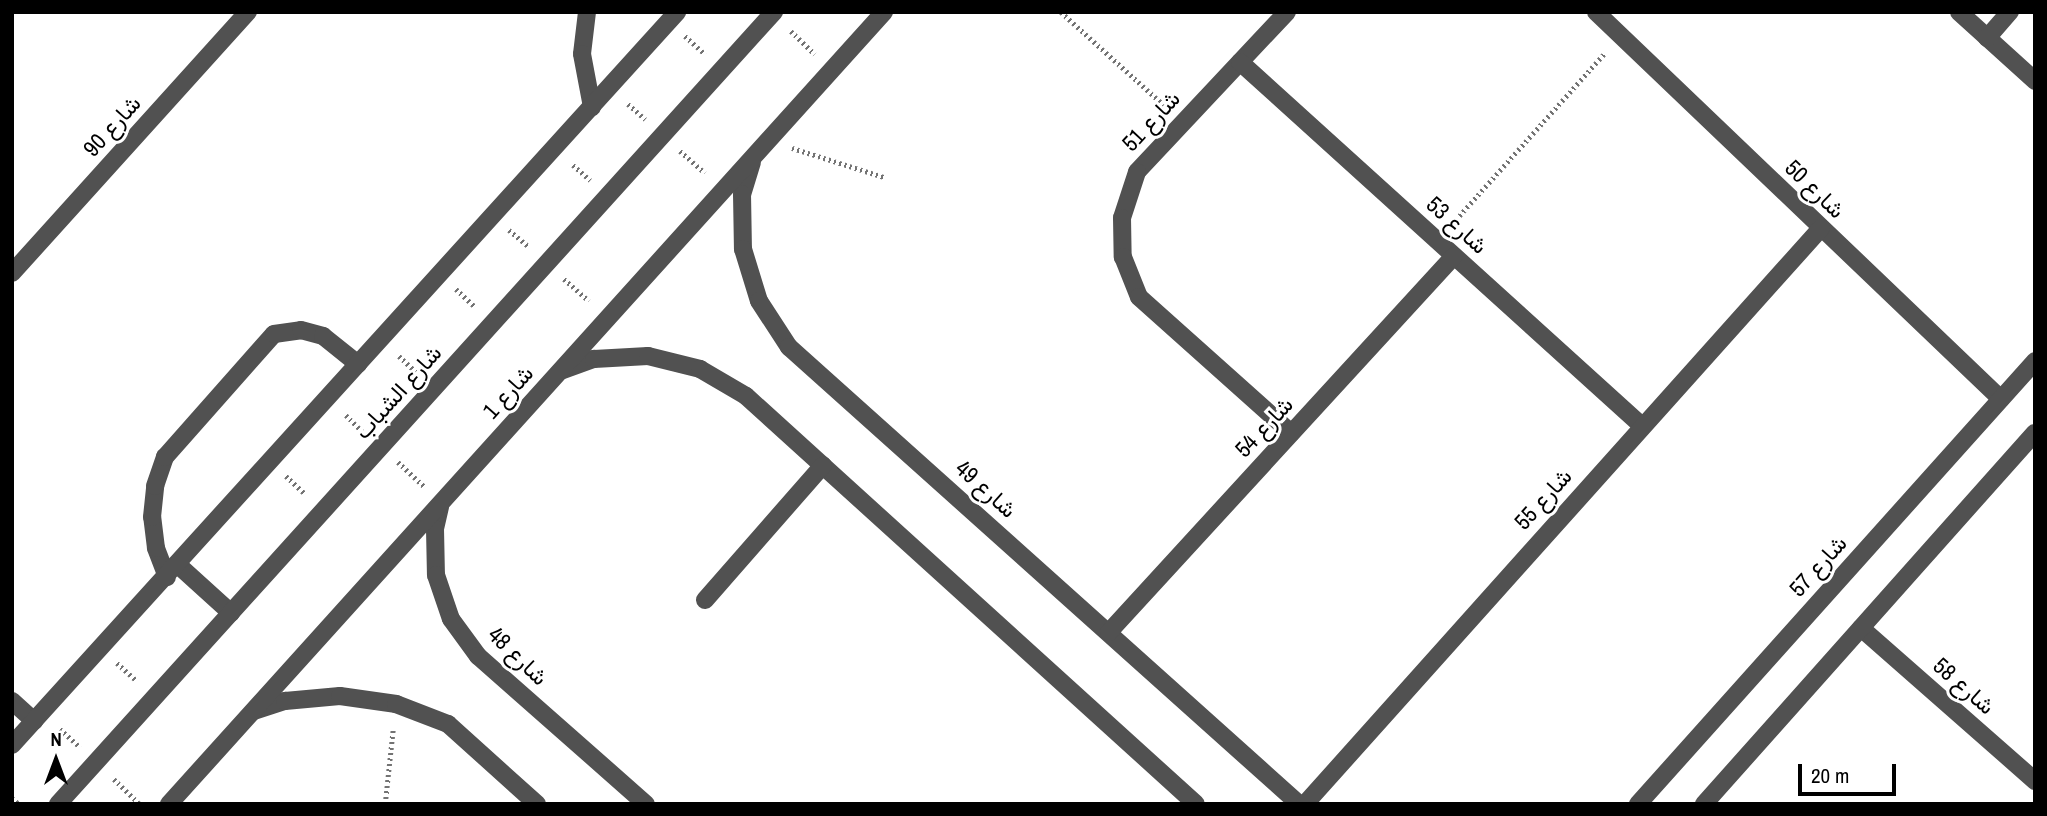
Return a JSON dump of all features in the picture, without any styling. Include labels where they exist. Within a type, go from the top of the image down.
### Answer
[{"type":"street","name":"شارع 90","points":[[12,273],[248,12]]},
{"type":"street","points":[[587,12],[582,54],[592,107]]},
{"type":"street","name":"شارع 1","points":[[169,804],[884,12]]},
{"type":"street","name":"شارع 51","points":[[1287,12],[1137,172],[1122,218],[1124,257],[1139,298],[1291,433]]},
{"type":"street","name":"شارع 50","points":[[1596,12],[2001,399]]},
{"type":"street","points":[[1959,12],[2035,81]]},
{"type":"street","points":[[1987,38],[2010,12]]},
{"type":"street","name":"شارع الشباب","points":[[58,804],[773,13]]},
{"type":"street","points":[[12,745],[673,17]]},
{"type":"street","name":"شارع 53","points":[[1240,62],[1641,425]]},
{"type":"street","name":"شارع 49","points":[[753,158],[743,194],[743,249],[759,301],[789,347],[1299,804]]},
{"type":"street","name":"شارع 55","points":[[1305,804],[1641,425],[1821,228]]},
{"type":"street","name":"شارع 54","points":[[1109,632],[1454,256]]},
{"type":"street","points":[[231,613],[172,570],[156,548],[152,517],[155,486],[166,457],[274,334],[301,330],[323,336],[358,364]]},
{"type":"street","points":[[560,371],[594,359],[648,356],[700,369],[746,396],[1196,804]]},
{"type":"street","name":"شارع 57","points":[[1637,804],[2035,361]]},
{"type":"street","points":[[1704,804],[2035,433]]},
{"type":"street","points":[[705,600],[823,465]]},
{"type":"street","name":"شارع 48","points":[[442,502],[435,528],[436,575],[451,619],[478,656],[646,804]]},
{"type":"street","name":"شارع 58","points":[[1861,628],[2035,781]]},
{"type":"street","points":[[251,713],[285,701],[340,696],[396,704],[448,724],[537,804]]},
{"type":"street","points":[[12,701],[34,721]]},
{"type":"path","points":[[1061,12],[1184,122]]},
{"type":"path","points":[[773,13],[832,70]]},
{"type":"path","points":[[673,17],[722,70]]},
{"type":"path","points":[[1437,240],[1620,37]]},
{"type":"path","points":[[768,141],[884,177]]},
{"type":"path","points":[[555,147],[607,197]]},
{"type":"path","points":[[440,274],[493,323]]},
{"type":"path","points":[[381,339],[434,388]]},
{"type":"path","points":[[270,461],[323,510]]},
{"type":"path","points":[[101,648],[154,697]]},
{"type":"path","points":[[386,804],[396,704]]},
{"type":"path","points":[[12,798],[19,804]]}]
